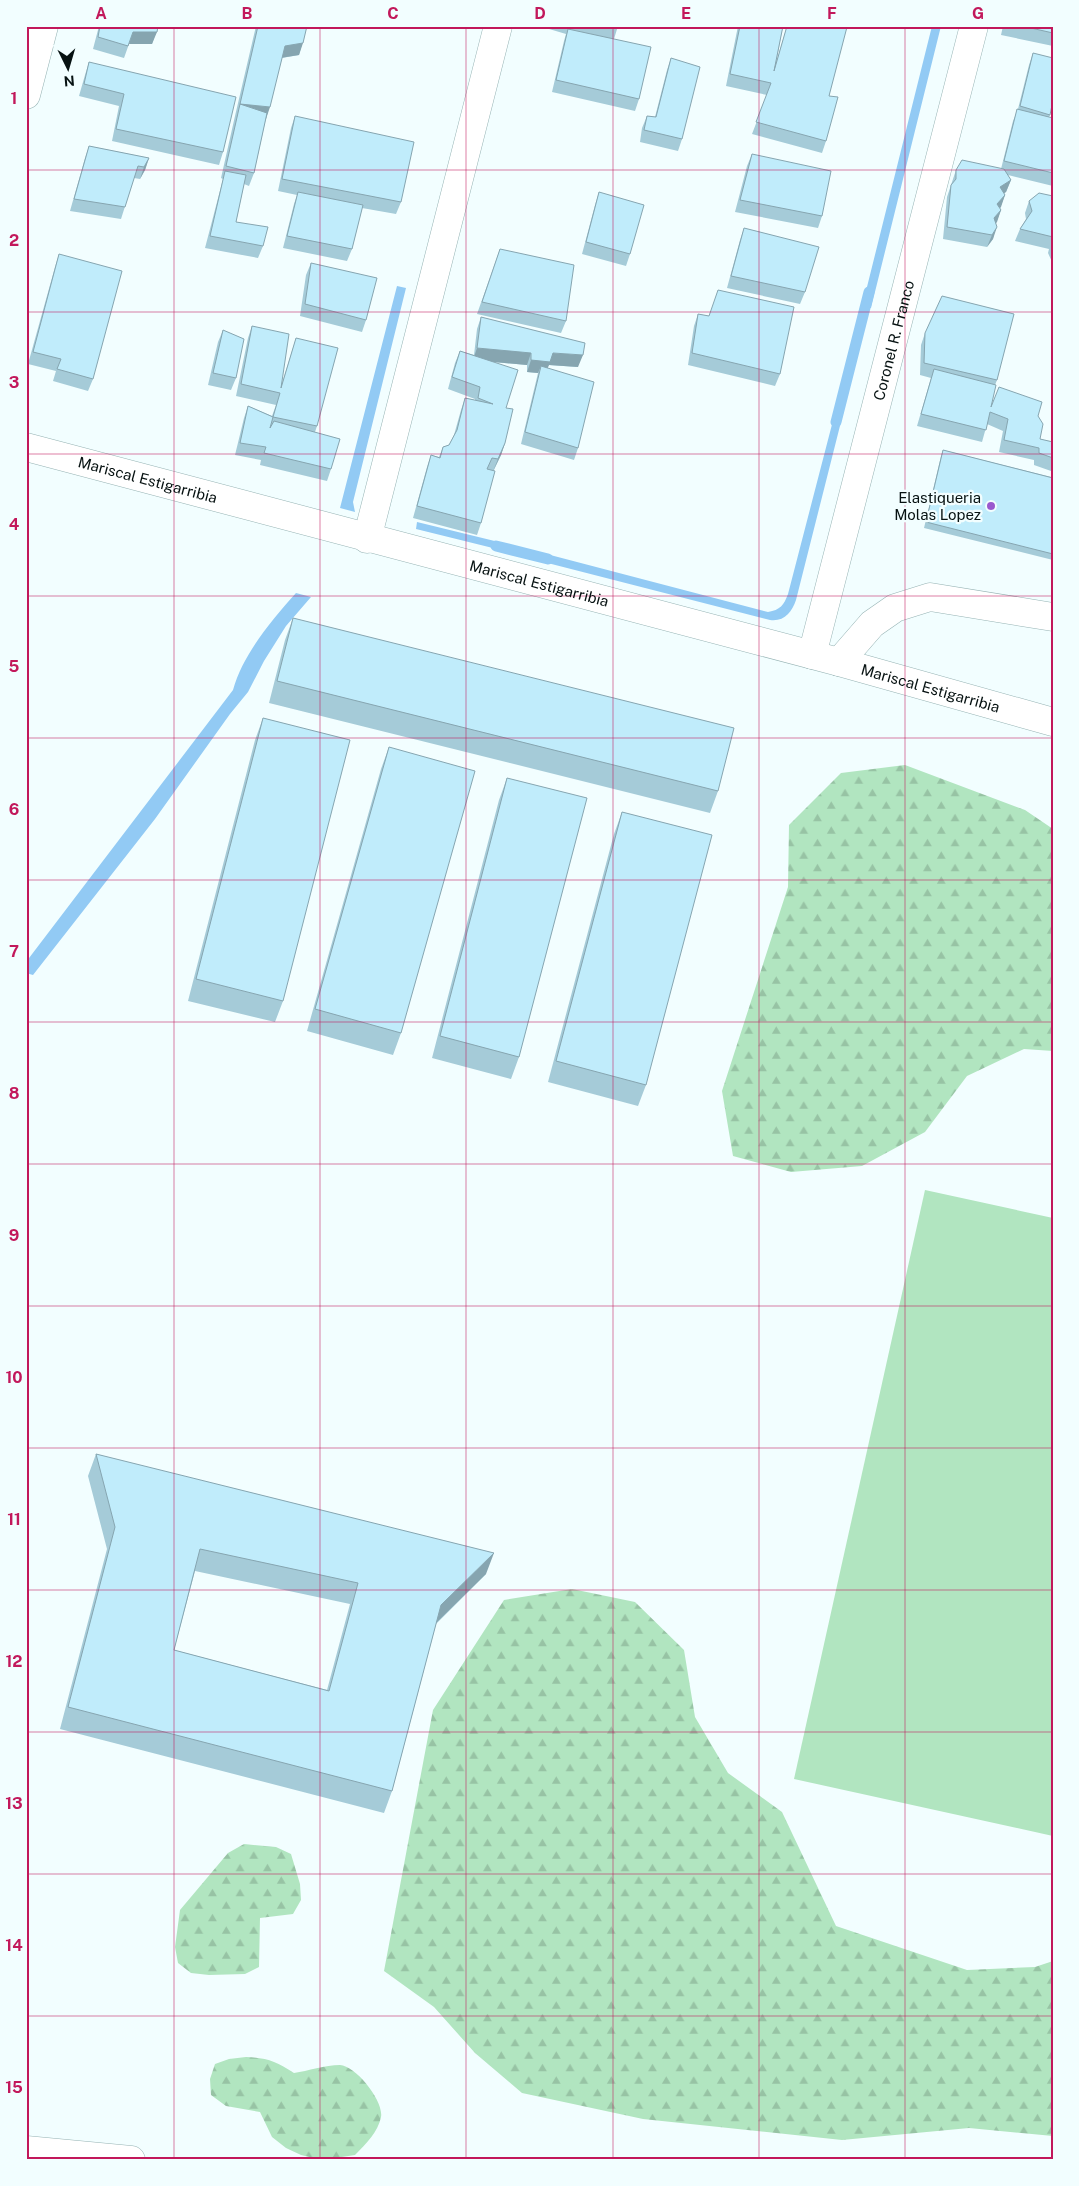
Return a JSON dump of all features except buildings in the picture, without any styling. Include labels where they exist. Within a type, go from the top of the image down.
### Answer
[{"type":"street","points":[[26,95],[44,26]]},
{"type":"street","points":[[367,538],[498,26]]},
{"type":"street","name":"Coronel R. Franco","points":[[812,655],[974,26]]},
{"type":"street","name":"Mariscal Estigarribia","points":[[26,447],[839,662],[1053,722]]},
{"type":"street","points":[[839,662],[872,624],[895,608],[930,597],[1053,617]]},
{"type":"street","points":[[26,2150],[131,2160]]},
{"type":"green space","points":[[905,765],[1025,810],[1053,829],[1053,1051],[1024,1049],[967,1076],[925,1132],[862,1166],[791,1172],[733,1156],[722,1091],[788,887],[789,825],[841,773]]},
{"type":"green space","points":[[925,1190],[1053,1218],[1053,1836],[794,1779]]},
{"type":"green space","points":[[572,1589],[635,1602],[684,1650],[695,1717],[728,1773],[782,1812],[836,1926],[967,1970],[1035,1967],[1053,1961],[1053,2136],[969,2128],[842,2140],[643,2119],[522,2093],[475,2053],[434,2007],[384,1971],[433,1710],[504,1600]]},
{"type":"green space","points":[[244,1844],[276,1847],[291,1854],[300,1884],[301,1900],[293,1914],[260,1918],[259,1967],[245,1974],[209,1975],[191,1973],[178,1963],[175,1947],[180,1910],[228,1853]]},
{"type":"green space","points":[[246,2057],[271,2061],[294,2073],[334,2065],[340,2065],[354,2071],[368,2085],[378,2102],[381,2117],[377,2128],[355,2155],[322,2160],[301,2155],[286,2148],[272,2137],[260,2112],[226,2106],[211,2095],[210,2079],[215,2064],[229,2059]]},
{"type":"water","points":[[932,26],[941,26],[871,308],[862,307]]},
{"type":"water","points":[[397,286],[406,288],[353,502],[355,512],[340,508]]},
{"type":"water","points":[[836,409],[844,410],[796,600],[790,612],[783,618],[770,620],[532,559],[535,551],[768,612],[776,610],[783,604],[788,594]]},
{"type":"water","points":[[417,522],[511,545],[509,552],[416,529]]},
{"type":"water","points":[[296,593],[311,597],[286,626],[264,661],[248,692],[230,714],[155,819],[33,975],[26,973],[26,962],[233,690],[251,651],[277,615]]},
{"type":"waterway","points":[[836,422],[869,292]]},
{"type":"waterway","points":[[496,546],[548,559]]},
{"type":"place","name":"Elastiqueria Molas Lopez","points":[[991,506]]}]
